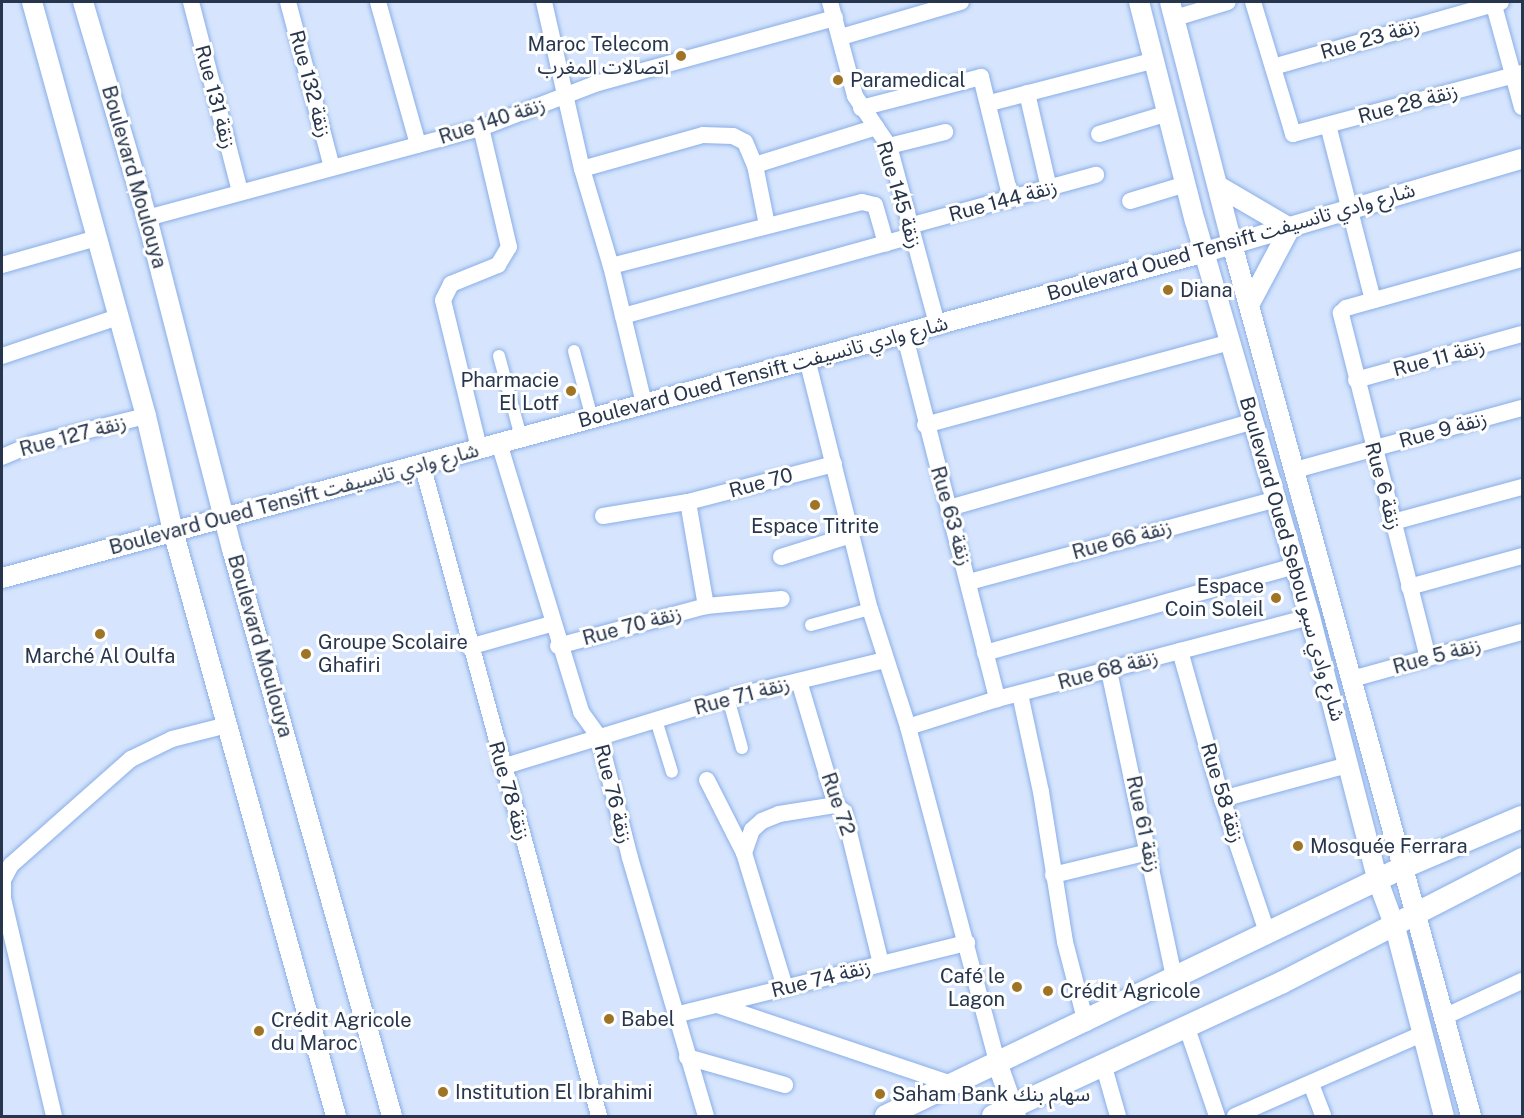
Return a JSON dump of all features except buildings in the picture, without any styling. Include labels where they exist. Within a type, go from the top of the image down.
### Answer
[{"type":"main road","points":[[886,1116],[999,1065],[1404,867],[1522,817]]},
{"type":"main road","points":[[1007,1114],[1395,927],[1522,859]]},
{"type":"street","points":[[32,2],[146,417],[173,531],[336,1116]]},
{"type":"street","name":"Boulevard Moulouya","points":[[83,2],[147,218],[225,518],[392,1116]]},
{"type":"street","name":"Rue 131 زنقة","points":[[191,2],[240,192]]},
{"type":"street","name":"Rue 132 زنقة","points":[[288,2],[332,167]]},
{"type":"street","points":[[378,2],[418,144]]},
{"type":"street","name":"Rue 145 زنقة","points":[[830,2],[861,108],[889,146],[937,324]]},
{"type":"street","points":[[841,37],[962,2]]},
{"type":"street","name":"Boulevard Oued Sebou شارع وادي سبو","points":[[1139,2],[1186,184],[1296,566],[1378,881],[1395,927],[1444,1116]]},
{"type":"street","points":[[1172,10],[1228,2]]},
{"type":"street","points":[[1253,2],[1273,67]]},
{"type":"street","points":[[1496,2],[1518,74],[1522,107]]},
{"type":"street","name":"Rue 23 زنقة","points":[[1273,67],[1496,2]]},
{"type":"street","points":[[548,3],[565,95],[582,169],[611,266],[644,403]]},
{"type":"street","name":"Boulevard Oued Sebou شارع وادي سبو","points":[[1172,10],[1232,244],[1471,1116]]},
{"type":"street","name":"Rue 140 زنقة","points":[[147,218],[481,128],[565,95],[835,18]]},
{"type":"street","points":[[990,103],[1155,60]]},
{"type":"street","name":"Rue 28 زنقة","points":[[1273,67],[1293,134],[1518,74]]},
{"type":"street","points":[[861,108],[981,77],[990,103],[1011,199]]},
{"type":"street","points":[[1027,93],[1049,188]]},
{"type":"street","points":[[1099,134],[1168,113]]},
{"type":"street","points":[[1328,125],[1373,300],[1522,259]]},
{"type":"street","points":[[755,165],[876,127]]},
{"type":"street","points":[[479,448],[443,300],[451,284],[498,265],[509,247],[481,128]]},
{"type":"street","points":[[889,146],[945,132]]},
{"type":"street","points":[[582,169],[703,135],[720,134],[745,142],[755,165],[767,225]]},
{"type":"street","name":"Boulevard Oued Tensift شارع وادي تانسيفت","points":[[2,578],[1205,252],[1522,159]]},
{"type":"street","name":"Rue 144 زنقة","points":[[623,316],[886,243],[911,231],[1096,175]]},
{"type":"street","points":[[1130,201],[1186,184]]},
{"type":"street","points":[[1218,186],[1290,228],[1249,305]]},
{"type":"street","points":[[611,266],[870,201],[876,205],[886,243]]},
{"type":"street","points":[[2,265],[97,238]]},
{"type":"street","name":"Rue 6 زنقة","points":[[1373,300],[1341,313],[1356,380],[1428,658]]},
{"type":"street","points":[[2,356],[118,317]]},
{"type":"street","name":"Rue 63 زنقة","points":[[903,333],[925,424],[969,582],[997,699]]},
{"type":"street","name":"Rue 11 زنقة","points":[[1356,380],[1522,334]]},
{"type":"street","points":[[925,424],[1231,342]]},
{"type":"street","points":[[574,351],[592,418]]},
{"type":"street","points":[[499,356],[521,437]]},
{"type":"street","points":[[807,359],[870,609],[908,727],[967,943],[999,1065],[1007,1114]]},
{"type":"street","name":"Rue 9 زنقة","points":[[1295,470],[1522,408]]},
{"type":"street","name":"Rue 127 زنقة","points":[[2,457],[32,444],[146,417]]},
{"type":"street","points":[[949,508],[1254,421]]},
{"type":"street","name":"Rue 76 زنقة","points":[[499,443],[551,624],[580,712],[599,737],[675,1015],[706,1116]]},
{"type":"street","name":"Rue 78 زنقة","points":[[422,464],[469,646],[599,1116]]},
{"type":"street","name":"Rue 70","points":[[603,516],[688,502],[834,464]]},
{"type":"street","points":[[1393,522],[1522,487]]},
{"type":"street","name":"Rue 66 زنقة","points":[[969,582],[1276,499]]},
{"type":"street","points":[[688,502],[706,606]]},
{"type":"street","points":[[782,557],[851,535]]},
{"type":"street","points":[[1410,587],[1522,556]]},
{"type":"street","points":[[985,653],[1296,566]]},
{"type":"street","name":"Rue 70 زنقة","points":[[558,646],[706,606],[782,599]]},
{"type":"street","points":[[811,625],[870,609]]},
{"type":"street","name":"Rue 68 زنقة","points":[[908,727],[997,699],[1310,617]]},
{"type":"street","points":[[469,646],[551,624]]},
{"type":"street","name":"Rue 5 زنقة","points":[[1352,679],[1522,632]]},
{"type":"street","name":"Rue 58 زنقة","points":[[1180,651],[1222,799],[1268,935]]},
{"type":"street","name":"Rue 71 زنقة","points":[[502,767],[728,698],[885,660]]},
{"type":"street","name":"Rue 61 زنقة","points":[[1109,671],[1174,978]]},
{"type":"street","name":"Rue 72","points":[[799,681],[836,805],[844,812],[881,964]]},
{"type":"street","points":[[1020,694],[1041,792],[1065,942],[1086,1023]]},
{"type":"street","points":[[728,698],[742,748]]},
{"type":"street","points":[[656,720],[672,772]]},
{"type":"street","points":[[54,1116],[3,898],[3,880],[11,865],[131,759],[172,739],[227,725]]},
{"type":"street","points":[[1222,799],[1348,765]]},
{"type":"street","points":[[707,780],[744,853],[785,987]]},
{"type":"street","points":[[744,853],[752,830],[762,821],[779,814],[836,805]]},
{"type":"street","points":[[1053,875],[1149,852]]},
{"type":"street","name":"Rue 74 زنقة","points":[[675,1015],[967,943]]},
{"type":"street","points":[[1444,1017],[1522,981]]},
{"type":"street","points":[[717,1005],[955,1086]]},
{"type":"street","points":[[1187,1028],[1217,1116]]},
{"type":"street","points":[[1235,1116],[1422,1034]]},
{"type":"street","points":[[687,1057],[785,1085]]},
{"type":"street","points":[[1104,1067],[1118,1116]]},
{"type":"street","points":[[1311,1084],[1323,1116]]},
{"type":"place","name":"Maroc Telecom اتصالات المغرب","points":[[681,56]]},
{"type":"place","name":"Paramedical","points":[[838,80]]},
{"type":"place","name":"Diana","points":[[1168,290]]},
{"type":"place","name":"Pharmacie El Lotf","points":[[571,391]]},
{"type":"place","name":"Espace Titrite","points":[[815,505]]},
{"type":"place","name":"Espace Coin Soleil","points":[[1276,598]]},
{"type":"place","name":"Marché Al Oulfa","points":[[100,634]]},
{"type":"place","name":"Groupe Scolaire Ghafiri","points":[[306,654]]},
{"type":"place","name":"Mosquée Ferrara","points":[[1298,846]]},
{"type":"place","name":"Café le Lagon","points":[[1017,987]]},
{"type":"place","name":"Crédit Agricole","points":[[1048,991]]},
{"type":"place","name":"Babel","points":[[609,1019]]},
{"type":"place","name":"Crédit Agricole du Maroc","points":[[259,1031]]},
{"type":"place","name":"Institution El Ibrahimi","points":[[443,1092]]},
{"type":"place","name":"Saham Bank سهام بنك","points":[[880,1094]]}]
